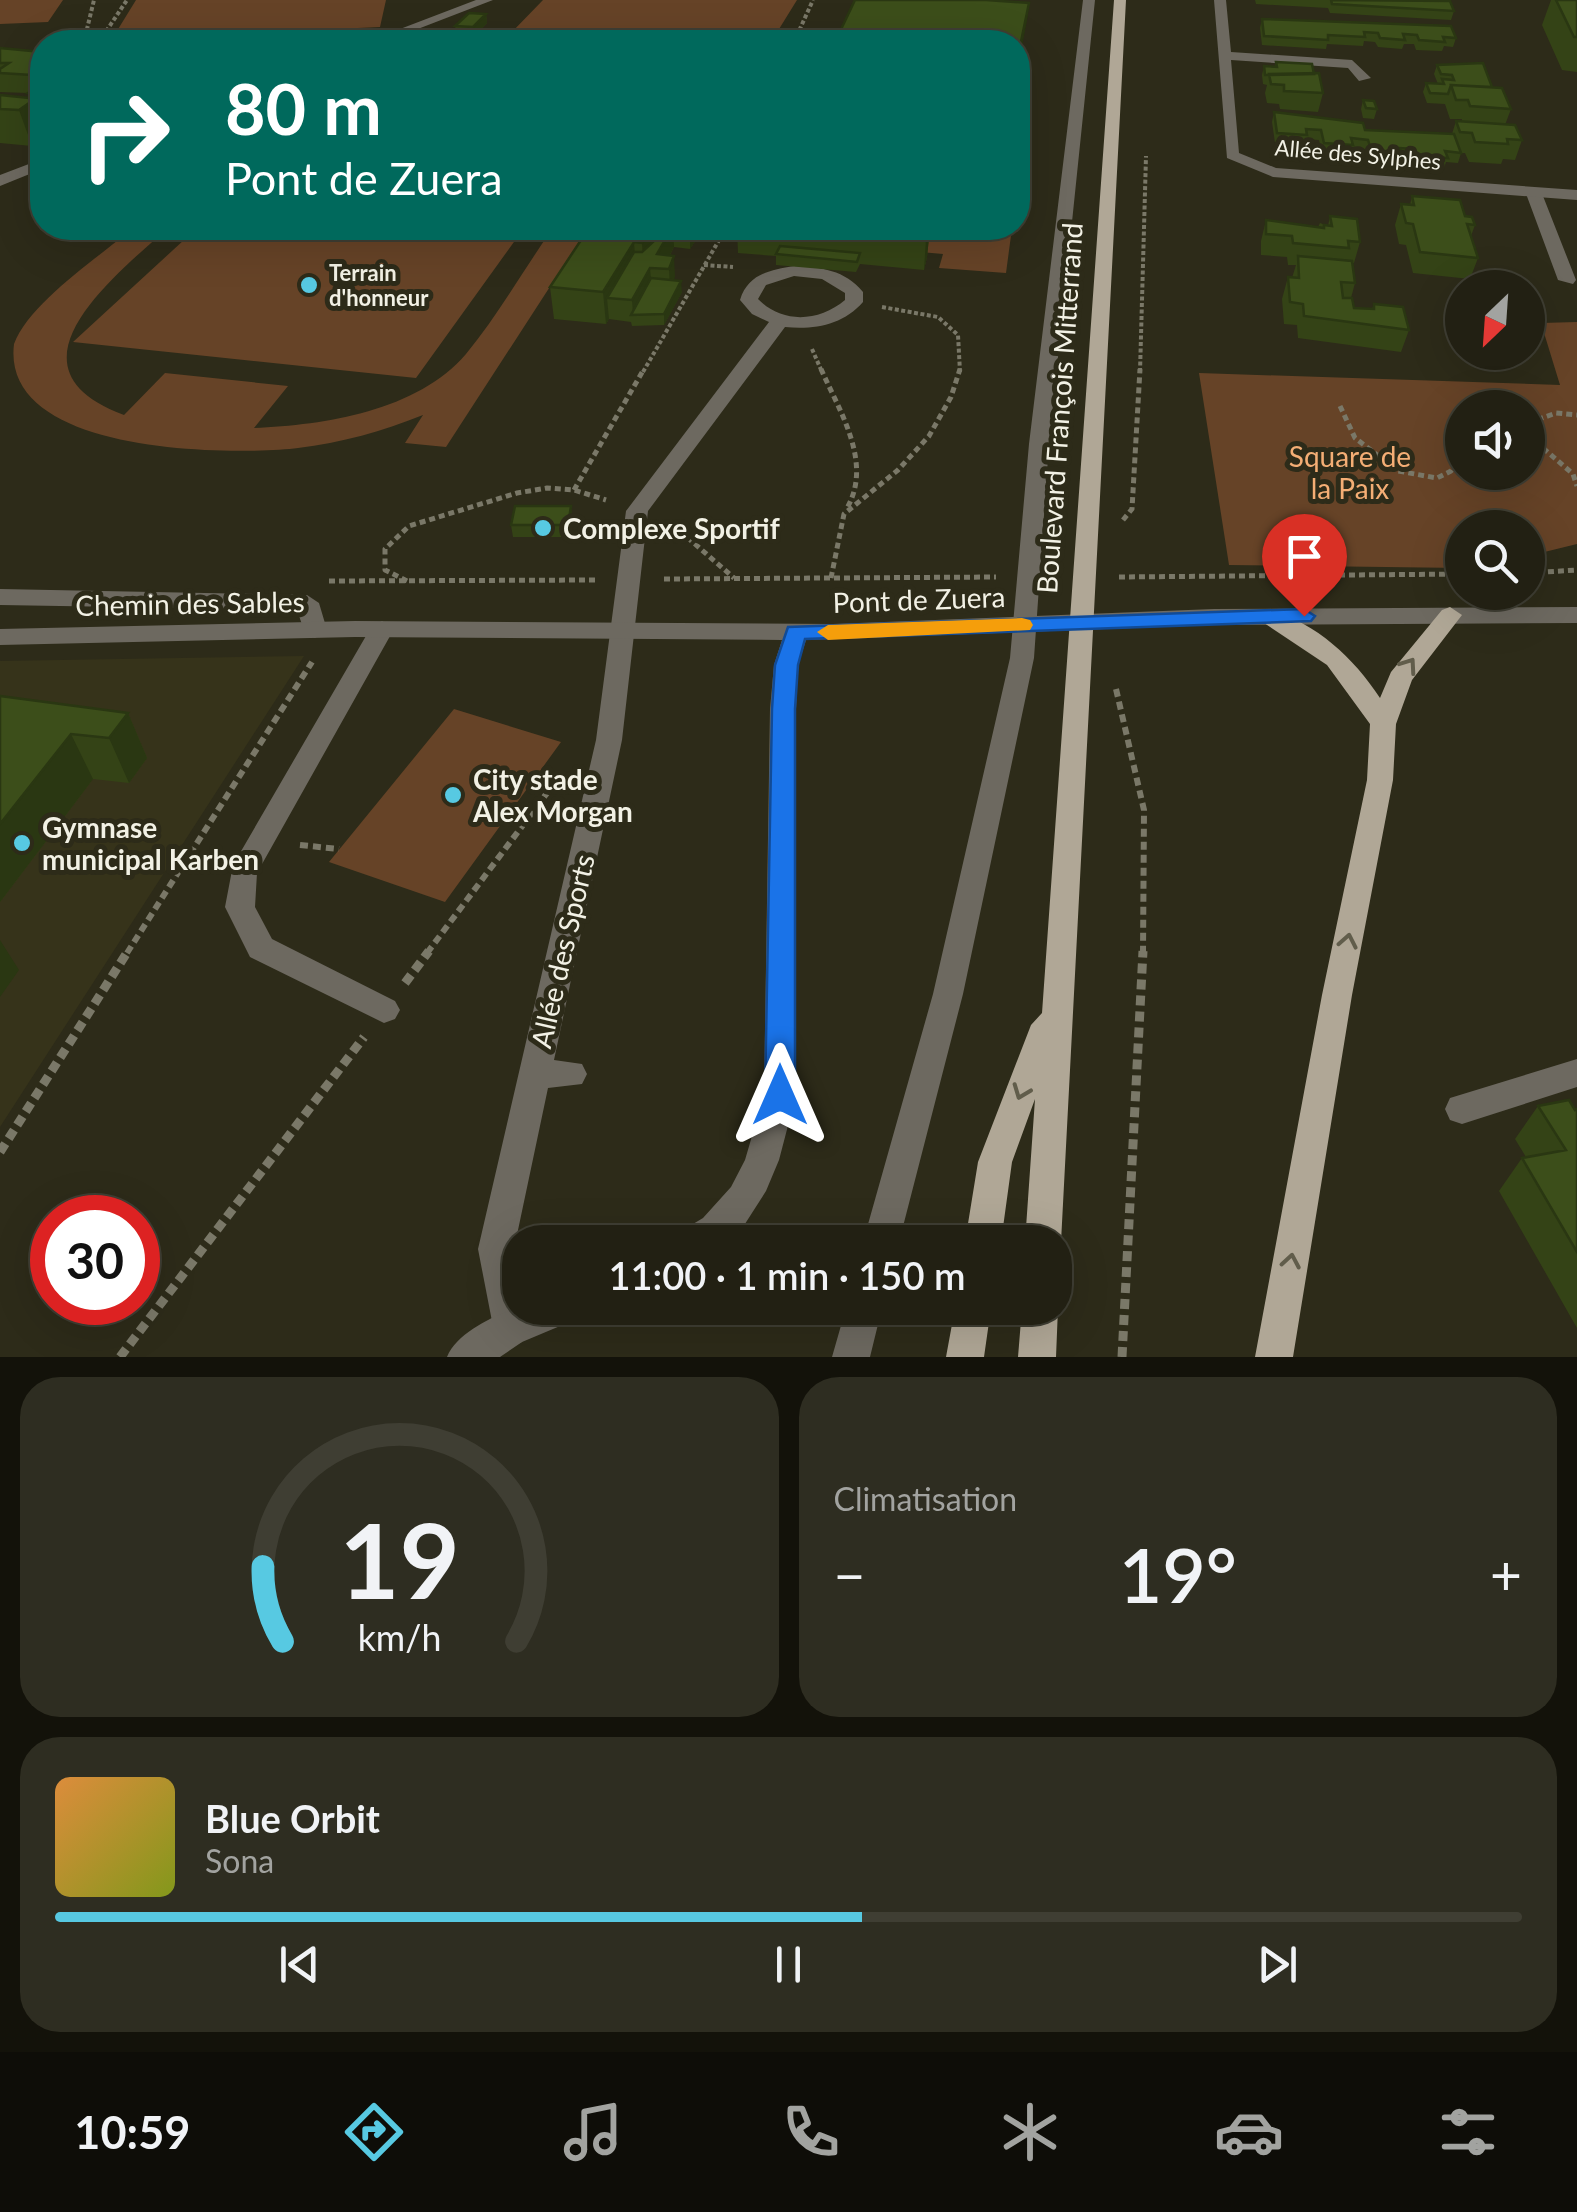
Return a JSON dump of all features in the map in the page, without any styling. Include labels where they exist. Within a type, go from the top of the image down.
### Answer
[{"type":"main road","name":"Boulevard François Mitterrand","points":[[1045,1225],[1120,0]]},
{"type":"main road","points":[[1274,1357],[1337,995],[1380,780],[1383,724],[1400,678],[1450,615]]},
{"type":"main road","points":[[1267,617],[1329,650],[1361,685],[1383,724]]},
{"type":"main road","name":"Boulevard François Mitterrand","points":[[985,1225],[995,1162],[1056,1001]]},
{"type":"main road","points":[[965,1357],[970,1325]]},
{"type":"main road","points":[[1037,1357],[1039,1325]]},
{"type":"street","points":[[406,30],[487,0]]},
{"type":"street","points":[[886,1225],[948,994],[1022,658],[1039,444],[1089,0]]},
{"type":"street","name":"Allée des Sylphes","points":[[1220,0],[1232,156],[1273,172],[1577,195]]},
{"type":"street","points":[[1225,56],[1352,64],[1364,78]]},
{"type":"street","points":[[0,181],[30,171]]},
{"type":"street","points":[[1533,191],[1566,280]]},
{"type":"street","points":[[814,272],[832,276],[854,292],[854,302],[830,318],[810,322],[781,319],[756,309],[749,300],[751,290],[760,281],[775,274],[814,272]]},
{"type":"street","name":"Allée des Sports","points":[[509,1329],[496,1249],[534,1074],[576,948],[604,796],[638,511],[781,319]]},
{"type":"street","points":[[0,597],[307,603],[315,630]]},
{"type":"street","name":"Pont de Zuera","points":[[382,629],[833,632],[1214,617],[1577,615]]},
{"type":"street","points":[[382,629],[243,872],[240,907],[261,948],[384,1010]]},
{"type":"street","name":"Chemin des Sables","points":[[0,637],[382,629]]},
{"type":"street","points":[[721,1225],[733,1217],[751,1186],[769,1146],[780,1095],[783,709],[786,665],[796,632]]},
{"type":"street","points":[[1462,1109],[1577,1073]]},
{"type":"street","points":[[534,1074],[571,1074]]},
{"type":"street","points":[[466,1357],[519,1325]]},
{"type":"street","points":[[851,1357],[859,1325]]},
{"type":"path","points":[[87,30],[94,0]]},
{"type":"path","points":[[107,30],[127,0]]},
{"type":"path","points":[[799,30],[813,0]]},
{"type":"path","points":[[1114,532],[1132,508],[1143,326],[1146,145]]},
{"type":"path","points":[[574,490],[719,240]]},
{"type":"path","points":[[844,514],[912,460],[939,420],[960,373],[958,335],[938,317],[854,302]]},
{"type":"path","points":[[807,337],[855,447],[856,492],[844,514],[831,578]]},
{"type":"path","points":[[1340,406],[1355,438],[1398,471],[1436,478],[1445,474]]},
{"type":"path","points":[[1545,418],[1577,415]]},
{"type":"path","points":[[1545,450],[1573,474],[1577,486]]},
{"type":"path","points":[[408,582],[386,570],[385,549],[410,526],[546,488],[602,496],[616,509]]},
{"type":"path","points":[[670,523],[735,579]]},
{"type":"path","points":[[1545,572],[1577,570]]},
{"type":"path","points":[[1112,590],[1113,571]]},
{"type":"path","points":[[1219,576],[1445,574]]},
{"type":"path","points":[[652,580],[858,578]]},
{"type":"path","points":[[0,1152],[313,661]]},
{"type":"path","points":[[1114,684],[1144,810],[1144,939],[1122,1357]]},
{"type":"path","points":[[120,1357],[566,768]]},
{"type":"shaded area","points":[[304,656],[0,1127],[0,661]]},
{"type":"green space","points":[[0,0],[63,0],[48,22],[0,24]]},
{"type":"green space","points":[[136,0],[386,0],[380,27],[118,30]]},
{"type":"green space","points":[[543,0],[797,0],[778,30],[514,30]]},
{"type":"green space","points":[[118,240],[155,240],[118,274],[77,324],[67,350],[70,374],[88,396],[124,415],[165,373],[288,386],[254,428],[339,418],[396,402],[422,389],[466,354],[545,240],[580,240],[446,447],[405,443],[423,415],[330,443],[269,450],[179,448],[83,429],[44,409],[20,381],[14,344],[34,312]]},
{"type":"green space","name":"Terrain d'honneur","points":[[184,240],[515,240],[416,378],[73,342]]},
{"type":"green space","points":[[912,240],[1010,240],[1006,273],[939,268],[943,254],[909,251]]},
{"type":"green space","name":"Square de la Paix","points":[[1577,322],[1577,544],[1545,552],[1545,510],[1445,510],[1445,568],[1229,565],[1199,373],[1560,385],[1545,336],[1545,323]]},
{"type":"green space","name":"City stade Alex Morgan","points":[[454,709],[561,742],[445,902],[329,862]]},
{"type":"building","points":[[855,0],[1029,3],[1023,30],[841,30]]},
{"type":"building","points":[[1331,0],[1450,1],[1454,11],[1332,4]]},
{"type":"building","points":[[1556,0],[1577,0],[1577,37],[1574,37]]},
{"type":"building","points":[[469,13],[486,14],[473,27],[455,26]]},
{"type":"building","points":[[1262,19],[1451,26],[1456,38],[1443,37],[1445,42],[1403,34],[1405,40],[1364,32],[1365,37],[1328,35],[1328,40],[1264,36]]},
{"type":"building","points":[[0,48],[30,51],[30,75],[0,73],[9,63],[0,63]]},
{"type":"building","points":[[1276,62],[1312,64],[1314,74],[1265,75],[1264,66],[1277,67]]},
{"type":"building","points":[[1483,63],[1492,87],[1451,85],[1448,94],[1430,93],[1426,83],[1454,80],[1452,75],[1441,74],[1437,65]]},
{"type":"building","points":[[1319,73],[1323,93],[1284,91],[1284,85],[1271,84],[1269,74]]},
{"type":"building","points":[[1451,85],[1502,88],[1511,109],[1470,106],[1468,100],[1456,100]]},
{"type":"building","points":[[0,95],[29,98],[30,102],[19,110],[0,109]]},
{"type":"building","points":[[1363,100],[1374,101],[1377,109],[1366,108]]},
{"type":"building","points":[[1274,112],[1363,123],[1365,130],[1454,134],[1461,153],[1445,151],[1448,158],[1417,156],[1415,149],[1400,148],[1401,155],[1372,153],[1368,140],[1351,138],[1353,145],[1324,143],[1321,130],[1306,129],[1307,135],[1277,133]]},
{"type":"building","points":[[1456,121],[1515,125],[1522,140],[1507,139],[1508,144],[1475,142],[1472,133],[1460,132]]},
{"type":"building","points":[[1412,196],[1460,200],[1465,216],[1472,217],[1475,225],[1467,224],[1478,258],[1420,252],[1413,224],[1406,223],[1401,204],[1414,205]]},
{"type":"building","points":[[1330,216],[1357,219],[1360,242],[1348,241],[1349,248],[1293,243],[1292,236],[1266,234],[1266,220],[1324,228],[1332,226]]},
{"type":"building","points":[[581,240],[645,240],[634,242],[603,292],[550,287]]},
{"type":"building","points":[[655,240],[665,240],[657,254],[674,256],[669,269],[650,268],[632,300],[607,298],[634,252],[642,252]]},
{"type":"building","points":[[780,246],[860,253],[857,262],[776,254]]},
{"type":"building","points":[[1298,256],[1352,261],[1355,283],[1341,282],[1343,298],[1352,298],[1354,308],[1374,309],[1374,304],[1403,307],[1409,330],[1304,316],[1303,304],[1290,302],[1288,277],[1299,278]]},
{"type":"building","points":[[651,278],[681,281],[664,314],[631,315]]},
{"type":"building","points":[[515,506],[571,506],[568,525],[511,525]]},
{"type":"building","points":[[0,696],[128,713],[109,738],[71,734],[0,824]]},
{"type":"building","points":[[1569,1100],[1577,1109],[1577,1252],[1522,1158],[1566,1150],[1538,1106]]},
{"type":"slow traffic","points":[[828,632],[1022,625]]},
{"type":"place","name":"Terrain d'honneur","points":[[309,285]]},
{"type":"place","name":"Complexe Sportif","points":[[543,528]]},
{"type":"place","name":"City stade Alex Morgan","points":[[453,795]]},
{"type":"place","name":"Gymnase municipal Karben","points":[[22,843]]},
{"type":"route","points":[[780,1095],[783,709],[786,665],[796,632],[1304,616]]}]
